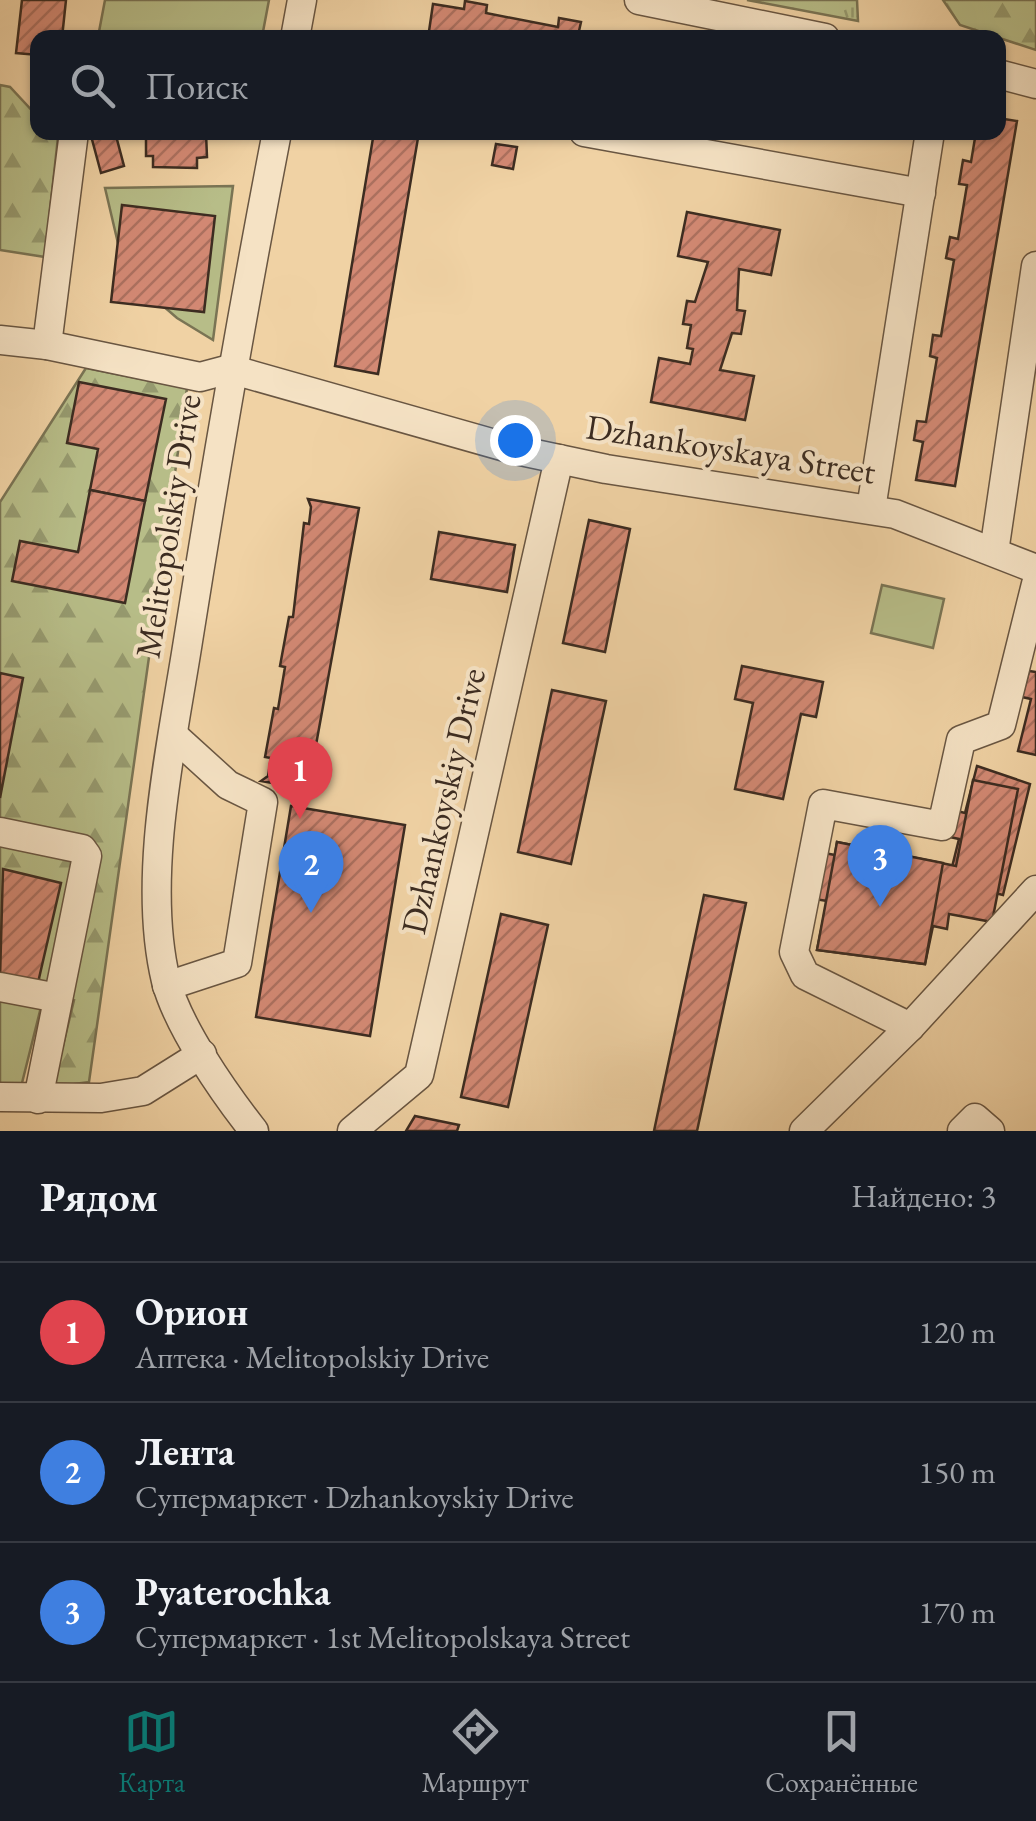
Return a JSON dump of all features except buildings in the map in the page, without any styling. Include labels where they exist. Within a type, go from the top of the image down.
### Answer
[{"type":"street","points":[[296,30],[302,0]]},
{"type":"street","points":[[639,0],[786,30]]},
{"type":"street","points":[[1006,76],[1036,84]]},
{"type":"street","points":[[47,346],[73,140]]},
{"type":"street","name":"Melitopolskiy Drive","points":[[254,1131],[202,1054],[167,986],[160,933],[159,851],[230,369],[274,140]]},
{"type":"street","points":[[628,140],[921,193]]},
{"type":"street","points":[[871,509],[929,140]]},
{"type":"street","points":[[994,552],[1036,266]]},
{"type":"street","name":"Dzhankoyskaya Street","points":[[0,340],[200,377],[230,369],[362,410],[559,458],[871,509],[923,523],[1036,568]]},
{"type":"street","name":"Dzhankoyskiy Drive","points":[[352,1131],[419,1074],[559,458]]},
{"type":"street","points":[[910,1026],[805,976],[794,952],[824,804],[942,826],[961,740],[1001,725],[1036,584]]},
{"type":"street","points":[[167,986],[237,963],[262,802],[228,785],[173,736]]},
{"type":"street","points":[[0,832],[82,849],[87,856],[38,1099]]},
{"type":"street","points":[[812,1128],[1036,890]]},
{"type":"street","points":[[0,987],[58,998]]},
{"type":"street","points":[[0,1098],[144,1092],[202,1054]]},
{"type":"street","points":[[962,1131],[975,1118],[990,1131]]},
{"type":"green space","points":[[105,0],[269,0],[263,30],[99,30]]},
{"type":"green space","points":[[747,0],[857,0],[858,21]]},
{"type":"green space","points":[[943,0],[1036,0],[1036,50],[1006,40],[1006,30],[975,30],[960,25]]},
{"type":"green space","points":[[0,85],[10,87],[30,108],[30,140],[58,140],[45,257],[0,250]]},
{"type":"green space","points":[[233,186],[213,340],[177,318],[125,273],[105,188]]},
{"type":"green space","points":[[86,368],[187,388],[89,1082],[53,1087],[74,1000],[0,977],[0,502]]},
{"type":"green space","points":[[882,585],[944,599],[933,648],[871,633]]},
{"type":"green space","points":[[0,995],[42,1003],[22,1083],[0,1086]]},
{"type":"place","name":"Орион","points":[[300,819]]},
{"type":"place","name":"Pyaterochka","points":[[880,907]]},
{"type":"place","name":"Лента","points":[[311,913]]}]
